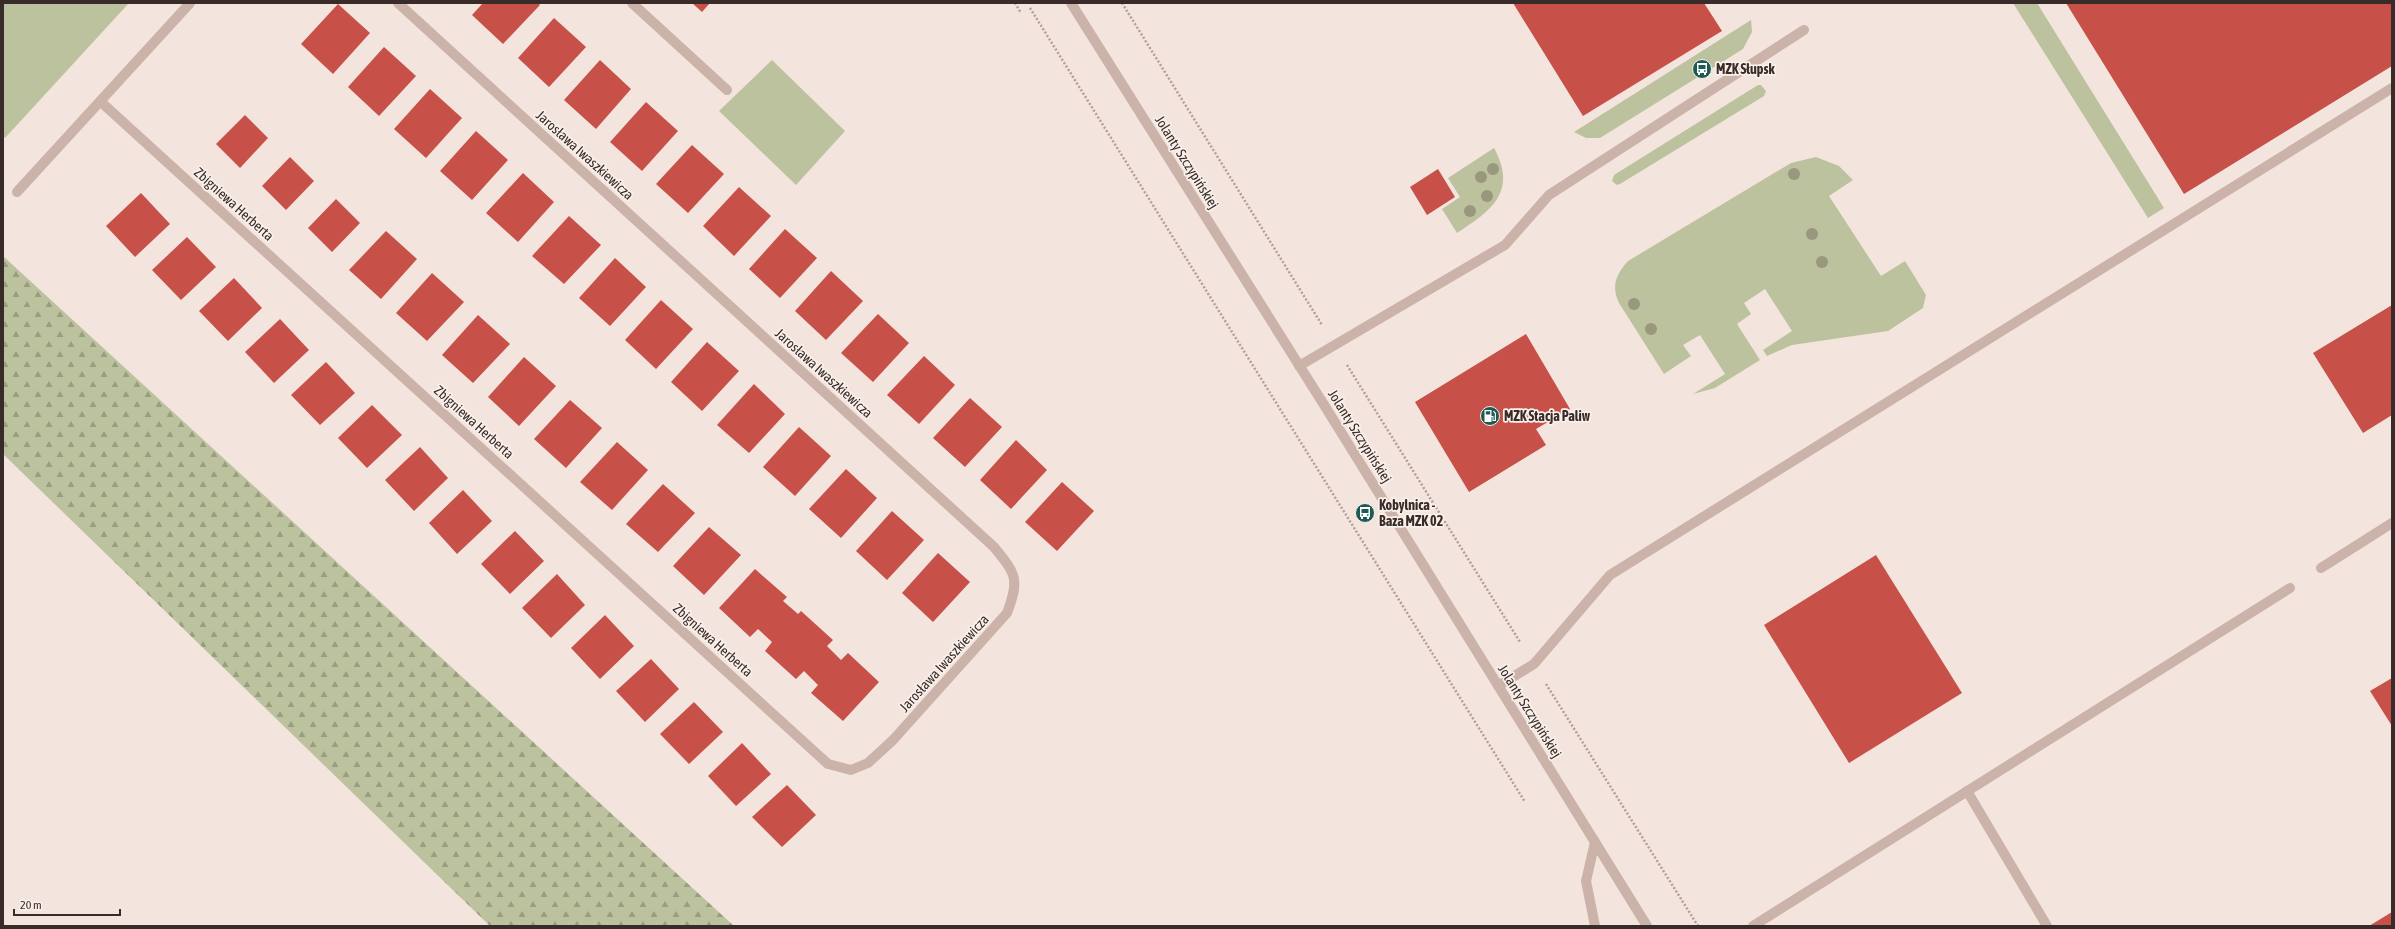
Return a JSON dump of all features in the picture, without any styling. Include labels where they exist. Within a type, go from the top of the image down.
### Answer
[{"type":"street","points":[[17,192],[190,3]]},
{"type":"street","name":"Jarosława Iwaszkiewicza","points":[[398,3],[994,547],[1014,571],[1014,593],[1007,613],[893,740],[868,763],[851,770],[828,764]]},
{"type":"street","points":[[632,3],[727,90]]},
{"type":"street","name":"Jolanty Szczypińskiej","points":[[1071,3],[1299,366],[1647,926]]},
{"type":"street","points":[[1299,366],[1505,245],[1549,195],[1804,30]]},
{"type":"street","points":[[1498,686],[1534,664],[1610,575],[2392,88]]},
{"type":"street","name":"Zbigniewa Herberta","points":[[101,102],[828,764]]},
{"type":"street","points":[[2322,568],[2392,523]]},
{"type":"street","points":[[1753,926],[2290,588]]},
{"type":"street","points":[[1967,792],[2047,926]]},
{"type":"street","points":[[1595,842],[1586,881],[1595,926]]},
{"type":"path","points":[[1015,3],[1021,13]]},
{"type":"path","points":[[1122,3],[1334,345],[1698,926]]},
{"type":"path","points":[[1030,8],[1525,802]]},
{"type":"green space","points":[[3,3],[129,3],[5,138],[3,136]]},
{"type":"green space","points":[[2013,3],[2037,3],[2164,208],[2148,218]]},
{"type":"green space","points":[[1751,20],[1752,32],[1743,49],[1600,138],[1586,138],[1574,132]]},
{"type":"green space","points":[[772,60],[845,131],[796,185],[719,111]]},
{"type":"green space","points":[[1758,85],[1761,85],[1766,91],[1764,96],[1620,184],[1617,185],[1612,181],[1614,175]]},
{"type":"green space","points":[[1494,148],[1501,163],[1503,177],[1502,188],[1497,199],[1490,208],[1457,233],[1442,209],[1460,197],[1448,178]]},
{"type":"green space","points":[[1816,157],[1839,166],[1853,180],[1829,196],[1881,276],[1905,261],[1926,295],[1923,308],[1888,331],[1792,345],[1767,356],[1763,350],[1792,331],[1765,289],[1744,303],[1751,314],[1737,324],[1760,360],[1715,388],[1693,394],[1725,374],[1700,335],[1683,345],[1691,356],[1664,374],[1619,303],[1615,286],[1620,271],[1628,261],[1791,163]]},
{"type":"green space","points":[[3,256],[734,926],[490,926],[3,454]]},
{"type":"building","points":[[483,3],[538,3],[540,5],[503,44],[472,15]]},
{"type":"building","points":[[692,3],[710,3],[702,12]]},
{"type":"building","points":[[1513,3],[1704,3],[1722,31],[1583,116]]},
{"type":"building","points":[[2066,3],[2392,3],[2392,66],[2184,194]]},
{"type":"building","points":[[338,4],[370,33],[333,74],[301,44]]},
{"type":"building","points":[[554,18],[586,47],[549,87],[518,58]]},
{"type":"building","points":[[384,47],[416,76],[379,116],[348,87]]},
{"type":"building","points":[[600,60],[631,89],[596,129],[564,100]]},
{"type":"building","points":[[430,89],[462,118],[426,158],[394,129]]},
{"type":"building","points":[[646,102],[678,131],[642,171],[610,142]]},
{"type":"building","points":[[245,115],[268,138],[240,168],[216,144]]},
{"type":"building","points":[[476,131],[508,160],[472,200],[440,171]]},
{"type":"building","points":[[692,145],[724,174],[688,213],[656,184]]},
{"type":"building","points":[[290,157],[314,181],[286,210],[262,186]]},
{"type":"building","points":[[1438,169],[1455,197],[1427,215],[1410,187]]},
{"type":"building","points":[[523,173],[554,202],[518,242],[486,213]]},
{"type":"building","points":[[739,187],[771,216],[734,256],[703,226]]},
{"type":"building","points":[[141,193],[170,224],[135,257],[106,226]]},
{"type":"building","points":[[336,199],[360,223],[332,252],[308,228]]},
{"type":"building","points":[[569,216],[601,245],[564,284],[532,256]]},
{"type":"building","points":[[785,229],[817,258],[780,298],[749,269]]},
{"type":"building","points":[[386,231],[417,259],[381,299],[349,270]]},
{"type":"building","points":[[187,237],[216,267],[181,300],[152,270]]},
{"type":"building","points":[[615,258],[646,287],[610,326],[579,298]]},
{"type":"building","points":[[831,271],[863,301],[826,340],[795,311]]},
{"type":"building","points":[[432,273],[464,302],[427,341],[396,313]]},
{"type":"building","points":[[234,278],[262,308],[228,341],[199,311]]},
{"type":"building","points":[[661,300],[693,329],[656,369],[625,340]]},
{"type":"building","points":[[2392,305],[2392,415],[2363,433],[2313,353]]},
{"type":"building","points":[[878,314],[909,343],[873,382],[841,353]]},
{"type":"building","points":[[478,315],[510,344],[473,383],[442,355]]},
{"type":"building","points":[[280,319],[309,350],[274,383],[245,352]]},
{"type":"building","points":[[1526,334],[1570,409],[1536,429],[1546,445],[1469,492],[1415,402]]},
{"type":"building","points":[[707,342],[739,371],[702,411],[671,382]]},
{"type":"building","points":[[924,356],[955,385],[919,424],[887,395]]},
{"type":"building","points":[[524,357],[556,386],[519,426],[488,397]]},
{"type":"building","points":[[326,362],[355,393],[320,425],[291,395]]},
{"type":"building","points":[[754,384],[785,414],[749,453],[717,425]]},
{"type":"building","points":[[970,398],[1002,427],[965,467],[933,438]]},
{"type":"building","points":[[570,400],[602,428],[566,468],[534,439]]},
{"type":"building","points":[[372,405],[402,435],[367,468],[338,438]]},
{"type":"building","points":[[799,427],[831,456],[795,496],[763,467]]},
{"type":"building","points":[[1016,440],[1047,470],[1011,509],[980,480]]},
{"type":"building","points":[[617,442],[648,470],[612,510],[580,482]]},
{"type":"building","points":[[420,447],[448,478],[414,511],[385,480]]},
{"type":"building","points":[[846,469],[877,498],[841,538],[809,509]]},
{"type":"building","points":[[1062,482],[1094,511],[1057,551],[1025,522]]},
{"type":"building","points":[[663,484],[695,513],[658,552],[626,524]]},
{"type":"building","points":[[463,490],[492,521],[457,554],[429,523]]},
{"type":"building","points":[[892,511],[924,540],[887,580],[856,551]]},
{"type":"building","points":[[709,527],[741,555],[704,595],[673,566]]},
{"type":"building","points":[[515,531],[544,561],[510,594],[481,564]]},
{"type":"building","points":[[938,553],[970,582],[933,622],[902,593]]},
{"type":"building","points":[[1876,555],[1962,693],[1849,763],[1764,625]]},
{"type":"building","points":[[755,569],[787,597],[783,601],[798,614],[801,611],[833,640],[827,646],[841,660],[848,653],[879,682],[843,721],[811,693],[818,685],[804,671],[796,679],[765,651],[772,642],[758,629],[750,637],[719,608]]},
{"type":"building","points":[[557,574],[585,605],[551,638],[522,608]]},
{"type":"building","points":[[605,615],[634,646],[600,679],[571,648]]},
{"type":"building","points":[[651,659],[679,689],[645,722],[616,691]]},
{"type":"building","points":[[2392,678],[2392,726],[2370,691]]},
{"type":"building","points":[[694,702],[723,732],[689,764],[660,734]]},
{"type":"building","points":[[742,743],[771,774],[736,806],[708,776]]},
{"type":"building","points":[[787,785],[816,815],[782,847],[752,817]]},
{"type":"building","points":[[2392,912],[2392,926],[2369,926]]},
{"type":"place","name":"MZK Słupsk","points":[[1702,69]]},
{"type":"place","name":"MZK Stacja Paliw","points":[[1490,416]]},
{"type":"place","name":"Kobylnica - Baza MZK 02","points":[[1365,513]]}]
